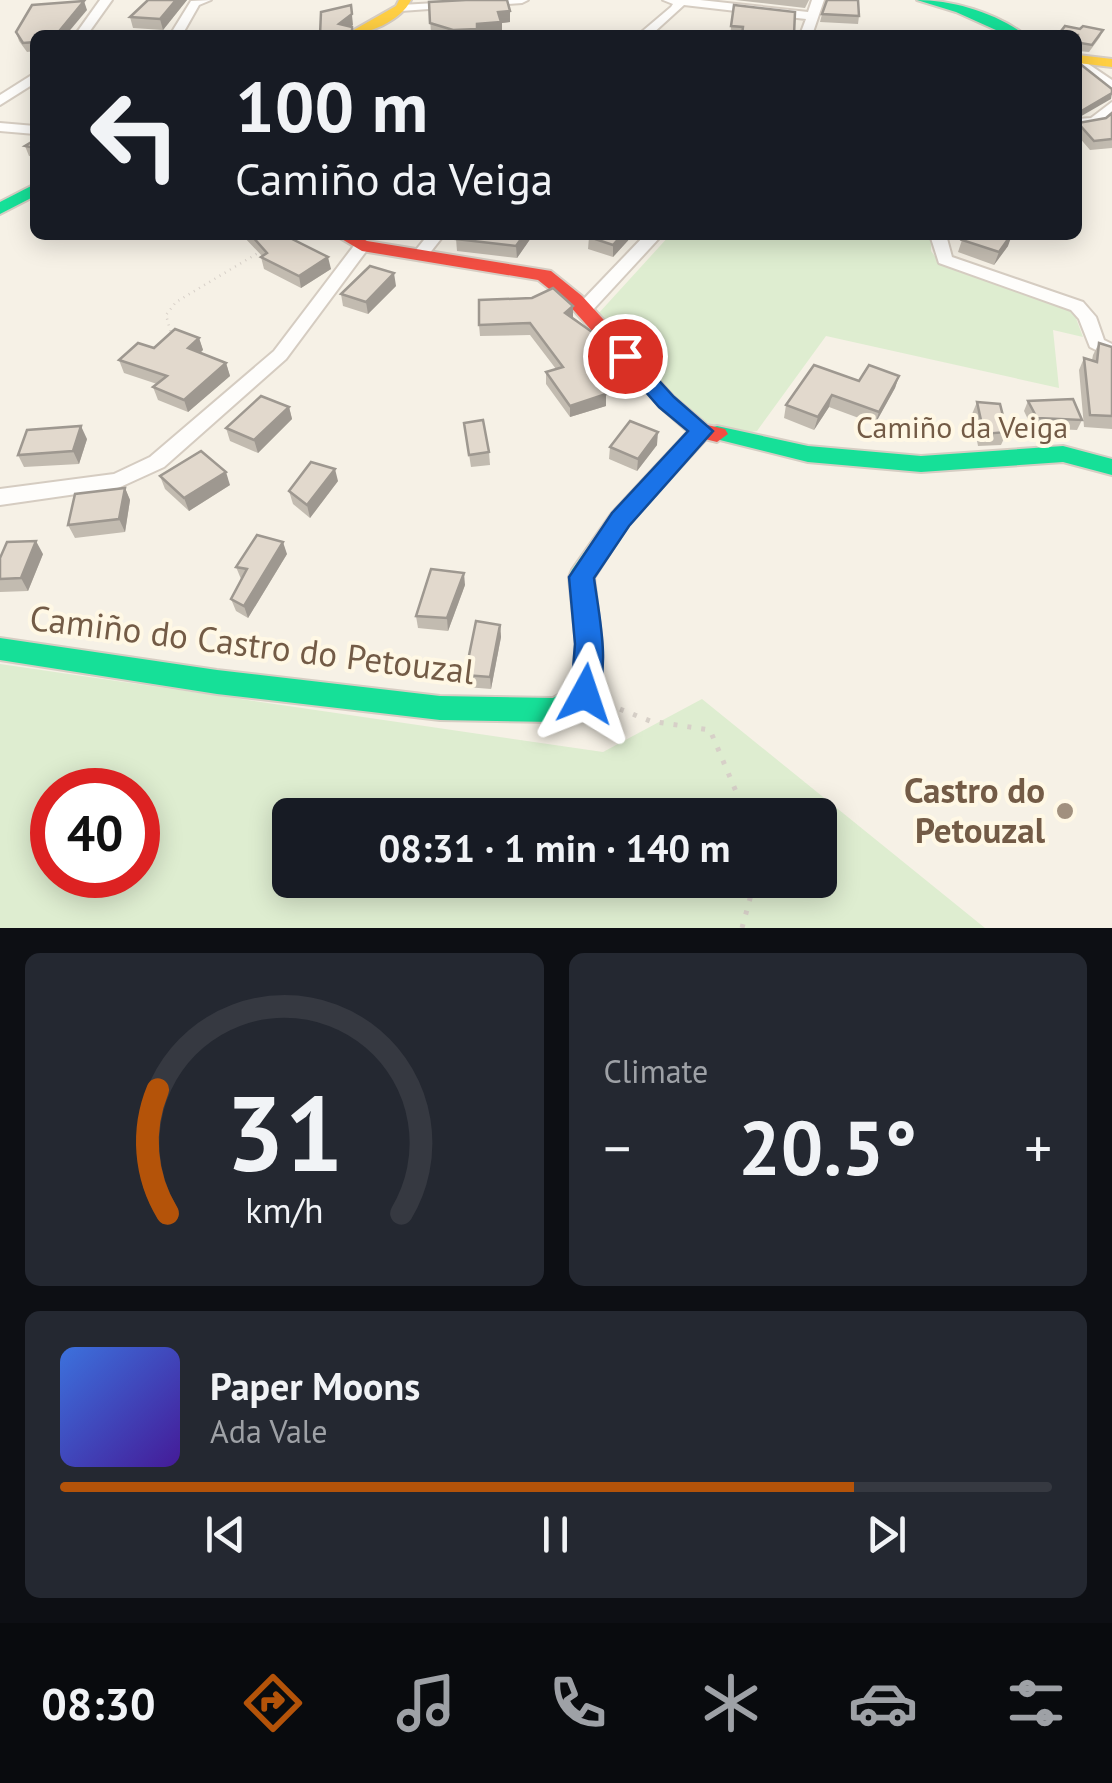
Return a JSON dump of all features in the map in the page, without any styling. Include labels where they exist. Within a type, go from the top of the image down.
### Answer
[{"type":"street","points":[[85,30],[106,0]]},
{"type":"street","points":[[179,30],[195,3],[206,0]]},
{"type":"street","points":[[360,30],[403,4],[522,0]]},
{"type":"street","points":[[808,30],[818,0]]},
{"type":"street","points":[[923,0],[960,9],[1007,30]]},
{"type":"street","points":[[650,30],[676,9],[674,1],[812,16]]},
{"type":"street","points":[[1082,60],[1112,63]]},
{"type":"street","points":[[1082,63],[1112,86]]},
{"type":"street","points":[[0,102],[30,80]]},
{"type":"street","points":[[1082,123],[1094,122],[1112,106]]},
{"type":"street","points":[[0,127],[30,130]]},
{"type":"street","points":[[0,209],[30,192]]},
{"type":"street","points":[[419,256],[432,240]]},
{"type":"street","points":[[584,309],[649,240]]},
{"type":"street","points":[[939,240],[945,260],[1077,306],[1087,318],[1096,343],[1112,352]]},
{"type":"street","points":[[0,497],[118,482],[157,462],[280,356],[353,241]]},
{"type":"street","name":"Camiño da Veiga","points":[[353,241],[419,256],[544,275],[584,309],[667,402],[702,431],[827,456],[920,464],[1063,454],[1112,467]]},
{"type":"street","points":[[585,694],[589,644],[581,577],[620,519],[702,431]]},
{"type":"street","name":"Camiño do Castro do Petouzal","points":[[0,649],[305,694],[440,708],[556,710],[585,694]]},
{"type":"path","points":[[172,337],[166,315],[176,302],[274,243]]},
{"type":"path","points":[[585,694],[650,721],[710,730],[739,798]]},
{"type":"path","points":[[742,928],[750,898]]},
{"type":"green space","points":[[665,240],[931,240],[931,251],[937,259],[1073,310],[1083,337],[1053,330],[1059,388],[826,336],[757,431],[734,432],[711,425],[668,393],[598,314]]},
{"type":"green space","points":[[0,664],[603,752],[702,699],[824,798],[272,798],[272,898],[837,898],[837,808],[985,928],[0,928]]},
{"type":"building","points":[[148,0],[176,0],[160,19],[130,17]]},
{"type":"building","points":[[507,0],[510,11],[498,12],[501,22],[477,24],[477,29],[453,30],[430,23],[429,2]]},
{"type":"building","points":[[827,0],[858,0],[859,16],[822,14]]},
{"type":"building","points":[[84,1],[60,30],[30,30],[30,42],[23,43],[16,32],[32,5]]},
{"type":"building","points":[[351,5],[352,14],[339,24],[352,30],[320,30],[321,12]]},
{"type":"building","points":[[734,5],[795,12],[794,30],[743,30],[731,26]]},
{"type":"building","points":[[1065,26],[1083,26],[1103,30],[1092,45],[1082,43],[1082,30],[1062,30]]},
{"type":"building","points":[[1082,65],[1112,89],[1112,93],[1082,111]]},
{"type":"building","points":[[1112,113],[1112,139],[1094,141],[1082,122],[1106,118]]},
{"type":"building","points":[[255,240],[294,240],[328,257],[299,276],[261,257],[267,253]]},
{"type":"building","points":[[465,240],[520,240],[516,246]]},
{"type":"building","points":[[962,240],[1007,240],[999,252]]},
{"type":"building","points":[[370,266],[394,273],[366,302],[341,294]]},
{"type":"building","points":[[553,288],[573,306],[565,313],[602,339],[589,371],[606,394],[570,406],[546,372],[563,367],[530,323],[479,325],[479,300],[532,298]]},
{"type":"building","points":[[175,329],[199,338],[188,348],[226,363],[184,400],[153,387],[167,376],[119,360],[138,343],[154,348]]},
{"type":"building","points":[[1099,343],[1112,347],[1112,416],[1090,415],[1084,358],[1097,362]]},
{"type":"building","points":[[814,365],[859,381],[869,365],[899,376],[879,412],[832,395],[818,417],[786,405]]},
{"type":"building","points":[[261,396],[289,407],[254,440],[226,428]]},
{"type":"building","points":[[1073,399],[1082,420],[1037,418],[1028,401]]},
{"type":"building","points":[[977,402],[1000,404],[1007,432],[984,434]]},
{"type":"building","points":[[483,420],[489,452],[469,455],[464,423]]},
{"type":"building","points":[[630,421],[658,432],[638,459],[610,447]]},
{"type":"building","points":[[81,426],[73,451],[18,455],[27,430]]},
{"type":"building","points":[[201,451],[226,472],[184,498],[160,476]]},
{"type":"building","points":[[311,462],[335,469],[307,505],[289,491]]},
{"type":"building","points":[[125,488],[119,519],[68,525],[75,494]]},
{"type":"building","points":[[257,535],[283,542],[244,606],[231,599],[247,569],[236,567]]},
{"type":"building","points":[[36,541],[21,578],[0,579],[0,558],[7,542]]},
{"type":"building","points":[[431,569],[464,573],[447,618],[416,616]]},
{"type":"building","points":[[476,621],[500,625],[490,677],[465,675]]},
{"type":"traffic: fast","points":[[923,0],[960,9],[1007,30]]},
{"type":"traffic: fast","points":[[0,209],[30,192]]},
{"type":"traffic: fast","points":[[0,649],[217,682],[440,708],[556,710],[585,694],[589,644],[581,577],[620,519],[701,431]]},
{"type":"traffic: fast","points":[[717,434],[808,454],[921,464],[1063,454],[1112,467]]},
{"type":"traffic: slow","points":[[361,30],[401,8],[405,0]]},
{"type":"traffic: slow","points":[[1082,59],[1112,63]]},
{"type":"traffic: jam","points":[[352,240],[362,246],[544,275],[575,300],[667,402],[701,431],[717,434]]},
{"type":"place","name":"Castro do Petouzal","points":[[1065,811]]},
{"type":"route","points":[[585,694],[589,644],[581,577],[620,519],[702,431],[667,402],[625,356]]}]
